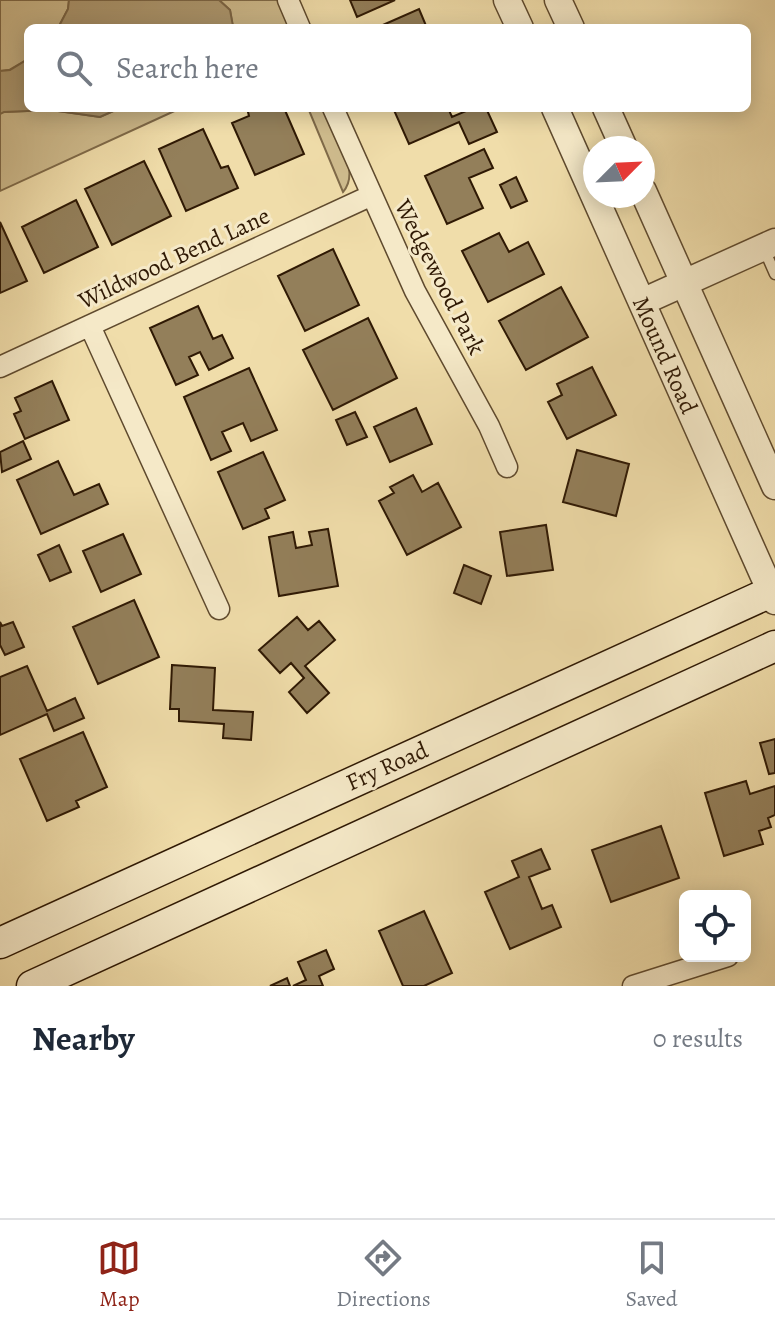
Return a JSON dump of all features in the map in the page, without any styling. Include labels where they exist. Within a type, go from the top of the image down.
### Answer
[{"type":"main road","name":"Fry Road","points":[[0,943],[774,595]]},
{"type":"main road","points":[[32,986],[775,646]]},
{"type":"street","points":[[288,0],[298,24]]},
{"type":"street","points":[[507,0],[518,24]]},
{"type":"street","points":[[558,0],[569,24]]},
{"type":"street","name":"Wedgewood Park","points":[[335,112],[415,291],[489,426],[507,467]]},
{"type":"street","name":"Mound Road","points":[[557,112],[774,595]]},
{"type":"street","points":[[608,112],[619,136]]},
{"type":"street","name":"Wildwood Bend Lane","points":[[0,367],[370,196]]},
{"type":"street","name":"Mound Road","points":[[651,208],[774,477]]},
{"type":"street","points":[[642,302],[769,244]]},
{"type":"street","points":[[90,326],[219,609]]},
{"type":"street","points":[[633,986],[709,962]]},
{"type":"lane","points":[[769,244],[775,274]]},
{"type":"shaded area","points":[[0,0],[69,0],[60,24],[24,24],[24,61],[9,70],[0,71]]},
{"type":"shaded area","points":[[69,0],[219,0],[230,10],[232,24],[60,24]]},
{"type":"shaded area","points":[[219,0],[279,0],[289,24],[232,24],[230,10]]},
{"type":"shaded area","points":[[24,61],[24,111],[0,114],[0,71],[10,70]]},
{"type":"shaded area","points":[[65,112],[100,117],[111,112],[172,112],[0,191],[0,114]]},
{"type":"shaded area","points":[[65,112],[111,112],[100,117]]},
{"type":"shaded area","points":[[310,112],[327,112],[340,139],[349,173],[343,192]]},
{"type":"building","points":[[350,0],[395,0],[357,17]]},
{"type":"building","points":[[419,9],[425,24],[385,24]]},
{"type":"building","points":[[248,112],[286,112],[304,154],[255,175],[232,123],[249,116]]},
{"type":"building","points":[[395,112],[450,112],[452,117],[464,112],[488,112],[497,132],[469,144],[459,122],[409,144]]},
{"type":"building","points":[[203,129],[221,168],[228,166],[238,188],[186,211],[159,149]]},
{"type":"building","points":[[484,149],[493,168],[469,178],[483,208],[447,224],[425,176]]},
{"type":"building","points":[[144,161],[171,216],[112,245],[85,189]]},
{"type":"building","points":[[516,177],[527,201],[511,208],[500,185]]},
{"type":"building","points":[[76,200],[98,247],[44,273],[22,227]]},
{"type":"building","points":[[0,222],[27,281],[0,293]]},
{"type":"building","points":[[499,233],[509,252],[528,242],[544,274],[488,302],[462,251]]},
{"type":"building","points":[[333,249],[359,305],[305,331],[278,276]]},
{"type":"building","points":[[561,287],[588,337],[526,370],[499,321]]},
{"type":"building","points":[[198,306],[213,339],[222,335],[233,358],[209,370],[200,352],[189,357],[198,375],[176,385],[150,328]]},
{"type":"building","points":[[368,318],[397,378],[333,410],[303,350]]},
{"type":"building","points":[[592,367],[616,415],[567,439],[548,402],[562,395],[557,384]]},
{"type":"building","points":[[249,368],[277,430],[251,441],[243,423],[222,432],[231,451],[211,460],[184,397]]},
{"type":"building","points":[[52,381],[69,420],[25,439],[14,414],[21,411],[15,398]]},
{"type":"building","points":[[416,408],[432,444],[390,462],[374,427]]},
{"type":"building","points":[[355,412],[367,437],[347,445],[336,420]]},
{"type":"building","points":[[23,441],[31,459],[2,472],[0,452]]},
{"type":"building","points":[[577,450],[629,464],[616,516],[563,502]]},
{"type":"building","points":[[263,452],[285,500],[265,509],[269,518],[243,529],[218,472]]},
{"type":"building","points":[[58,461],[74,495],[99,484],[108,504],[41,534],[17,480]]},
{"type":"building","points":[[413,475],[422,492],[438,483],[461,527],[407,555],[379,501],[394,493],[390,487]]},
{"type":"building","points":[[546,525],[553,570],[507,576],[500,532]]},
{"type":"building","points":[[328,529],[338,586],[279,596],[269,537],[293,532],[296,548],[312,545],[309,532]]},
{"type":"building","points":[[123,534],[141,574],[101,592],[83,551]]},
{"type":"building","points":[[59,545],[71,572],[50,581],[38,555]]},
{"type":"building","points":[[464,565],[491,576],[481,604],[454,593]]},
{"type":"building","points":[[134,600],[159,657],[98,684],[73,627]]},
{"type":"building","points":[[297,617],[308,630],[319,621],[335,640],[305,666],[329,693],[307,713],[289,692],[304,678],[291,663],[280,673],[259,650]]},
{"type":"building","points":[[0,622],[2,626],[13,622],[24,647],[5,655],[0,645]]},
{"type":"building","points":[[172,665],[215,668],[213,710],[253,712],[251,740],[223,738],[224,724],[179,721],[179,709],[170,709]]},
{"type":"building","points":[[27,666],[47,711],[75,698],[84,718],[54,731],[47,714],[0,735],[0,677]]},
{"type":"building","points":[[83,732],[107,787],[76,801],[79,807],[47,821],[20,759]]},
{"type":"building","points":[[775,739],[775,773],[769,774],[760,743]]},
{"type":"building","points":[[746,781],[750,794],[775,786],[775,815],[768,818],[771,827],[759,831],[763,844],[724,856],[705,793]]},
{"type":"building","points":[[661,826],[679,878],[611,902],[592,850]]},
{"type":"building","points":[[541,849],[550,869],[529,877],[542,909],[552,905],[561,927],[510,949],[485,892],[519,877],[512,861]]},
{"type":"building","points":[[424,911],[452,973],[424,986],[403,986],[379,931]]},
{"type":"building","points":[[326,950],[334,969],[319,976],[323,986],[293,986],[306,980],[298,962]]},
{"type":"building","points":[[287,978],[290,986],[270,986]]}]
